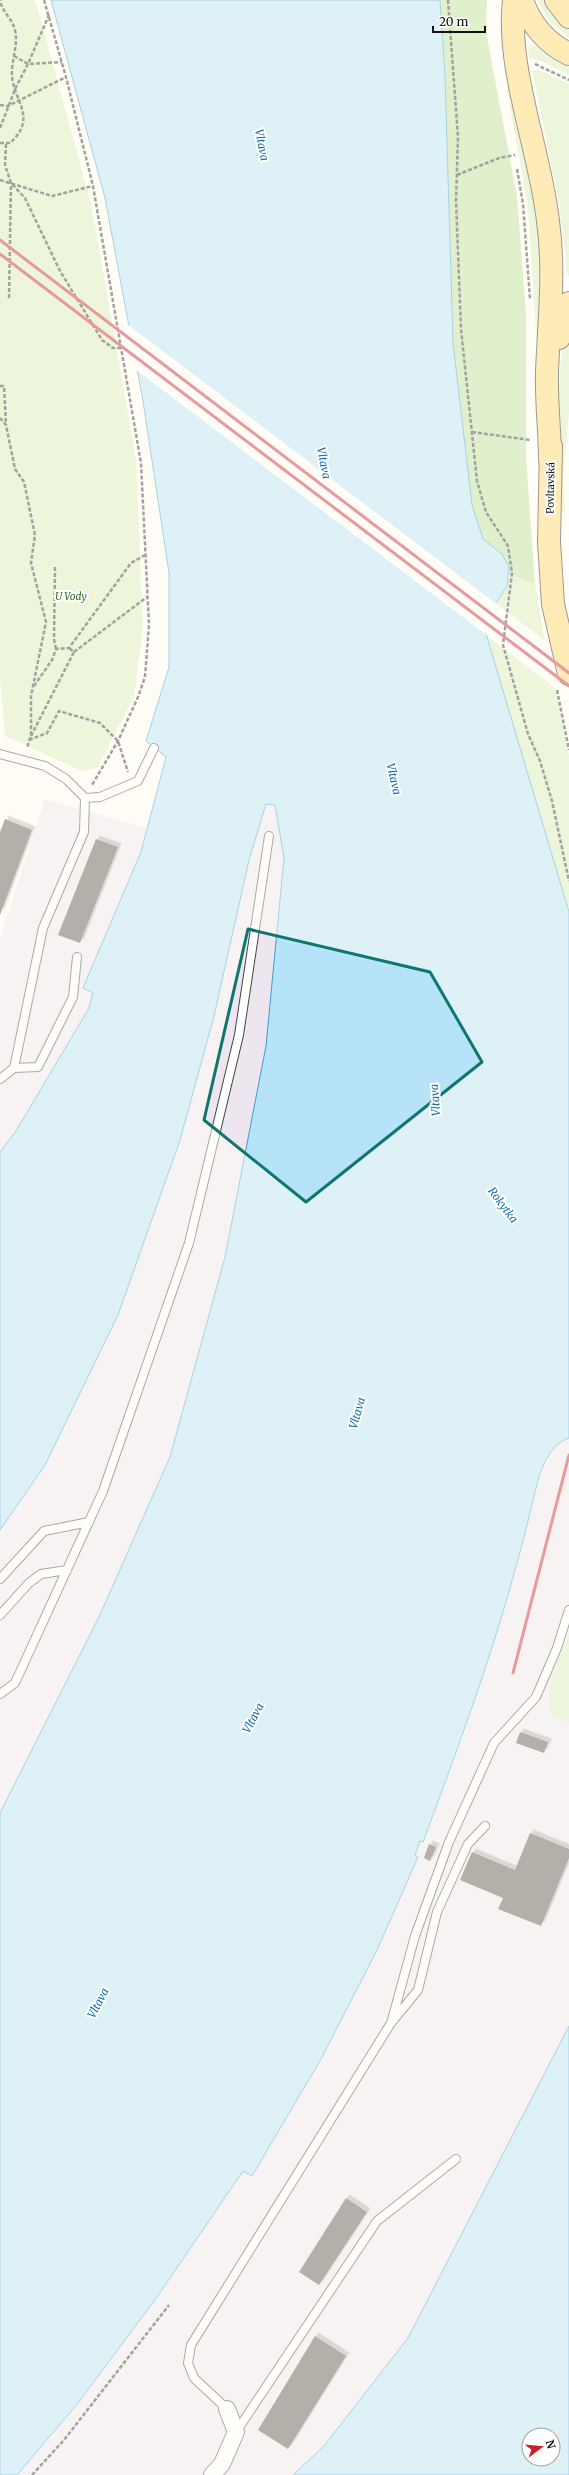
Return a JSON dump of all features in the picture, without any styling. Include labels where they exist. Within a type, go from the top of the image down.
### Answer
[{"type":"main road","points":[[514,0],[511,22],[514,55],[540,172],[551,246],[552,292],[547,375],[550,460]]},
{"type":"main road","points":[[522,0],[530,18],[540,32],[552,44],[569,54]]},
{"type":"main road","points":[[556,0],[569,17]]},
{"type":"main road","name":"Povltavská","points":[[569,303],[561,326],[556,364],[550,460],[549,542],[553,604],[569,674]]},
{"type":"street","points":[[212,2475],[222,2464],[236,2432],[227,2409]]},
{"type":"lane","points":[[85,798],[100,797],[138,781],[154,748]]},
{"type":"lane","points":[[0,754],[45,766],[66,779],[85,798],[84,832],[42,928],[14,1068]]},
{"type":"lane","points":[[0,1694],[15,1683],[103,1491],[188,1243],[239,1035],[269,836]]},
{"type":"lane","points":[[0,1079],[14,1068],[38,1067],[73,997],[77,956]]},
{"type":"lane","points":[[0,1579],[44,1531],[89,1522]]},
{"type":"lane","points":[[0,1615],[29,1583],[41,1574],[67,1570]]},
{"type":"lane","points":[[391,2023],[415,1936],[449,1842],[494,1743],[536,1697],[557,1648],[569,1610]]},
{"type":"lane","points":[[227,2409],[194,2378],[188,2363],[191,2345],[391,2023],[418,1990],[437,1912],[468,1844],[485,1826]]},
{"type":"lane","points":[[236,2432],[377,2221],[456,2159]]},
{"type":"path","points":[[0,0],[1,6],[14,27],[14,56],[12,70],[20,100],[23,119],[22,130],[10,144],[0,143]]},
{"type":"path","points":[[44,0],[66,77],[93,186],[141,463],[148,597],[149,625],[145,677],[138,697],[118,741],[85,798]]},
{"type":"path","points":[[448,0],[458,137],[456,175],[461,329],[477,481],[486,512],[508,546],[512,573],[503,645],[528,734],[540,761],[552,801],[569,881]]},
{"type":"path","points":[[0,128],[16,87],[28,64],[49,15]]},
{"type":"path","points":[[14,56],[28,64],[62,62]]},
{"type":"path","points":[[531,65],[538,64],[569,80]]},
{"type":"path","points":[[0,104],[8,106],[33,95],[66,77]]},
{"type":"path","points":[[6,144],[4,157],[11,183],[9,298]]},
{"type":"path","points":[[514,148],[522,204],[530,303]]},
{"type":"path","points":[[456,175],[499,158],[515,155]]},
{"type":"path","points":[[0,159],[4,157]]},
{"type":"path","points":[[0,180],[52,196],[93,186]]},
{"type":"path","points":[[11,183],[25,198],[60,271],[102,340],[113,348],[120,348]]},
{"type":"path","points":[[0,386],[4,386],[6,425],[15,469],[24,482],[35,535],[31,563],[46,622],[33,688],[29,740],[24,761]]},
{"type":"path","points":[[0,418],[6,425]]},
{"type":"path","points":[[472,432],[531,440]]},
{"type":"path","points":[[69,648],[131,563],[145,555]]},
{"type":"path","points":[[33,688],[52,660],[56,649],[54,639],[55,568]]},
{"type":"path","points":[[29,740],[74,652],[148,597]]},
{"type":"path","points":[[56,649],[69,648],[74,652]]},
{"type":"path","points":[[29,740],[47,733],[59,711],[100,723],[118,741],[131,784]]},
{"type":"path","points":[[32,2475],[64,2440],[169,2305]]},
{"type":"highlighted area","points":[[248,929],[430,972],[482,1062],[306,1202],[204,1120]]},
{"type":"shaded area","points":[[45,799],[147,828],[141,852],[83,988],[94,993],[89,1008],[16,1131],[0,1152],[0,938]]},
{"type":"shaded area","points":[[266,804],[275,805],[284,858],[266,1046],[225,1257],[170,1457],[99,1617],[0,1813],[0,1530],[45,1465],[118,1315],[180,1140],[214,1016],[249,860]]},
{"type":"shaded area","points":[[569,1438],[569,2026],[408,2338],[324,2446],[293,2475],[17,2475],[78,2403],[157,2297],[243,2170],[252,2176],[321,2059],[377,1950],[417,1857],[415,1856],[420,1841],[424,1842],[464,1734],[516,1571],[536,1486],[553,1450],[561,1440]]},
{"type":"green space","name":"U Vody","points":[[0,0],[35,0],[37,6],[91,204],[136,458],[143,628],[134,697],[97,768],[82,771],[5,736],[0,676]]},
{"type":"green space","points":[[440,0],[487,0],[486,32],[517,196],[526,314],[526,457],[535,584],[509,574],[509,567],[502,554],[483,540],[472,505],[453,343],[445,76]]},
{"type":"green space","points":[[537,0],[544,0],[558,21],[569,29],[569,38],[548,19]]},
{"type":"green space","points":[[535,46],[552,59],[569,67],[569,75],[539,60],[530,59],[528,48]]},
{"type":"green space","points":[[532,70],[540,70],[569,84],[569,277],[567,273],[559,203]]},
{"type":"green space","points":[[510,83],[513,83],[543,249],[538,361],[528,208],[507,89]]},
{"type":"green space","points":[[569,324],[569,412],[563,476],[565,510],[559,514],[557,442],[558,394],[563,347]]},
{"type":"green space","points":[[509,574],[535,584],[545,641],[497,604],[507,586]]},
{"type":"green space","points":[[486,635],[555,688],[569,755],[569,912]]},
{"type":"green space","points":[[569,1636],[569,1722],[552,1716],[549,1695],[553,1675]]},
{"type":"water","points":[[51,0],[440,0],[445,76],[453,343],[472,505],[483,539],[502,554],[509,567],[507,586],[486,619],[484,627],[569,912],[569,1438],[554,1448],[544,1464],[535,1492],[510,1587],[484,1673],[423,1842],[420,1841],[415,1855],[418,1857],[377,1950],[321,2059],[252,2176],[243,2171],[157,2297],[78,2403],[17,2475],[0,2475],[0,1813],[99,1617],[170,1457],[225,1257],[266,1046],[284,858],[275,805],[266,804],[249,860],[214,1016],[180,1140],[118,1315],[45,1465],[0,1530],[0,1152],[16,1131],[89,1008],[93,993],[83,988],[141,852],[166,757],[146,741],[169,667],[169,573],[143,401],[105,198]],"holes":[[[192,385],[202,385],[207,395],[205,401],[193,404],[187,393]],[[356,506],[365,510],[366,520],[357,526],[348,522],[347,511]]]},
{"type":"water","points":[[569,2026],[569,2475],[293,2475],[324,2446],[408,2338]]},
{"type":"pier","points":[[127,324],[499,606],[488,620],[486,627],[488,636],[135,369]],"holes":[[[196,386],[204,389],[205,394],[203,400],[196,403],[190,398],[189,393]],[[356,508],[361,509],[365,514],[364,519],[357,524],[352,523],[348,518],[349,512]]]},
{"type":"building","points":[[5,819],[32,830],[0,915],[0,832]]},
{"type":"building","points":[[96,839],[118,847],[80,943],[58,935]]},
{"type":"building","points":[[520,1732],[548,1742],[544,1753],[516,1743]]},
{"type":"building","points":[[530,1833],[569,1849],[569,1858],[541,1926],[498,1909],[503,1898],[460,1880],[472,1852],[515,1870]]},
{"type":"building","points":[[429,1844],[436,1847],[430,1861],[424,1858]]},
{"type":"building","points":[[346,2198],[367,2212],[319,2285],[299,2272]]},
{"type":"building","points":[[315,2336],[346,2356],[288,2449],[258,2430]]},
{"type":"railway","points":[[0,240],[569,673]]},
{"type":"railway","points":[[0,254],[569,686]]},
{"type":"railway","points":[[513,1673],[569,1455]]},
{"type":"water label","name":"Vltava","points":[[262,145]]},
{"type":"water label","name":"Vltava","points":[[324,463]]},
{"type":"water label","name":"Vltava","points":[[394,779]]},
{"type":"water label","name":"Vltava","points":[[435,1100]]},
{"type":"water label","name":"Rokytka","points":[[503,1205]]},
{"type":"water label","name":"Vltava","points":[[357,1413]]},
{"type":"water label","name":"Vltava","points":[[253,1718]]},
{"type":"water label","name":"Vltava","points":[[98,2003]]}]
